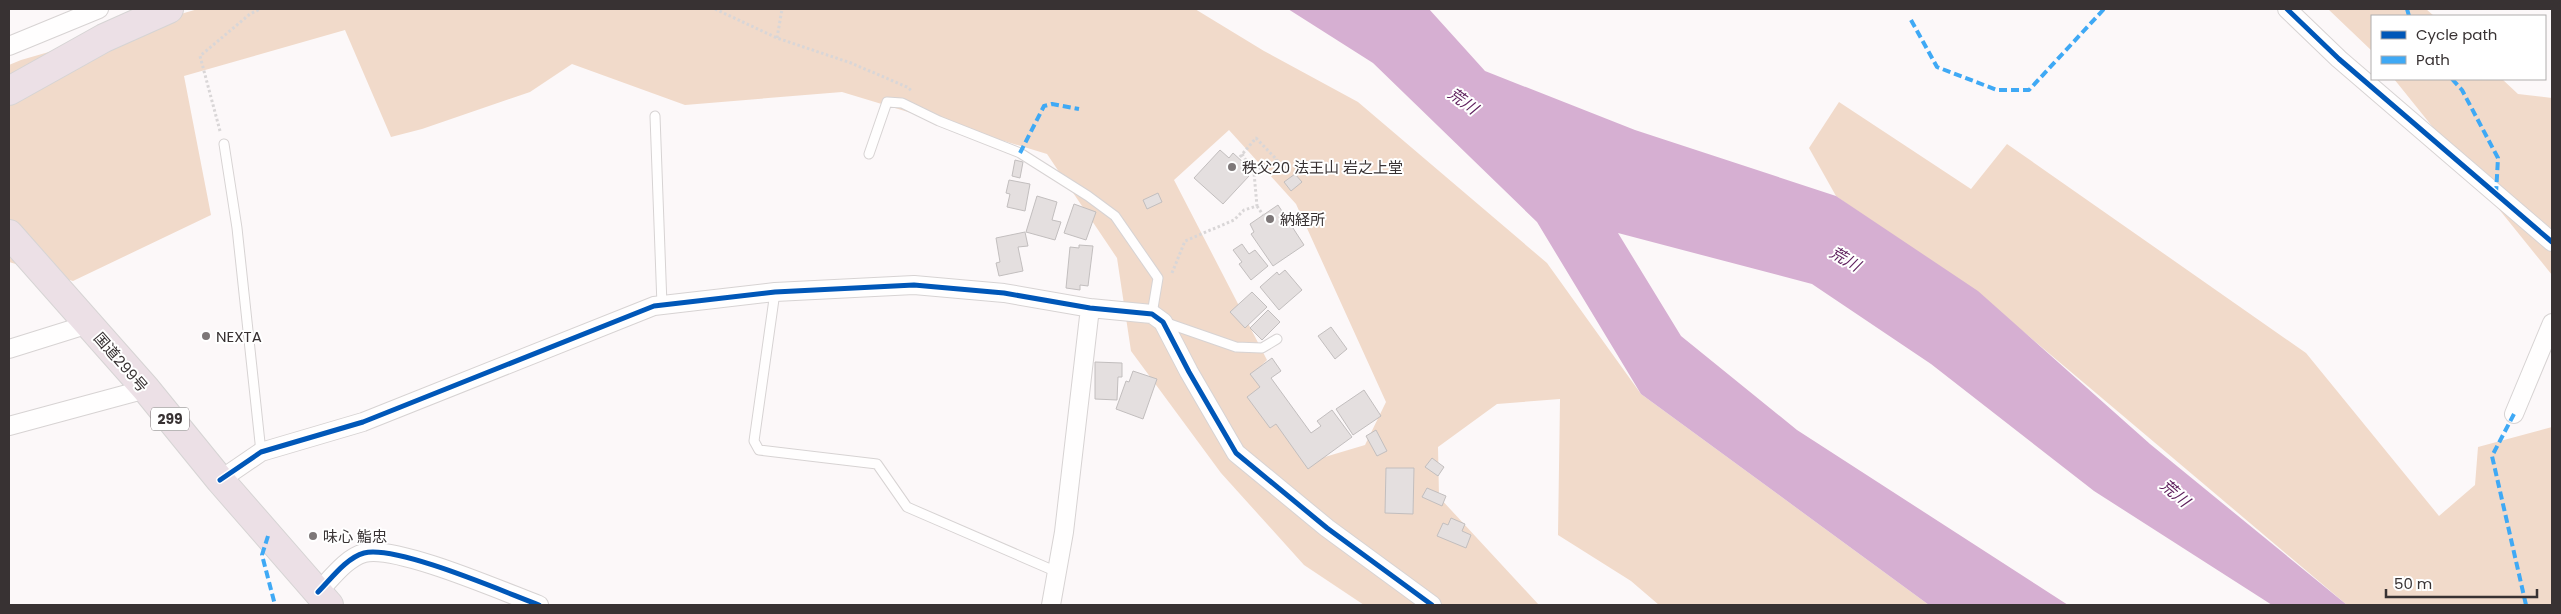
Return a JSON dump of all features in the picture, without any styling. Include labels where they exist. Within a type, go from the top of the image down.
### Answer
[{"type":"highway","points":[[9,91],[104,38],[169,9]]},
{"type":"highway","name":"国道299号","points":[[9,234],[146,389],[220,480],[324,599]]},
{"type":"street","points":[[9,46],[99,9]]},
{"type":"street","points":[[2286,9],[2339,59],[2552,242]]},
{"type":"street","points":[[220,480],[261,452],[363,422],[441,393],[617,320],[662,305],[775,292],[914,286],[1004,293],[1158,318],[1236,453],[1327,528],[1432,605]]},
{"type":"street","points":[[1051,605],[1066,522],[1090,308]]},
{"type":"street","points":[[2514,414],[2552,323]]},
{"type":"street","points":[[9,350],[89,324]]},
{"type":"street","points":[[9,426],[146,389]]},
{"type":"street","points":[[324,599],[351,560],[365,553],[392,554],[443,570],[539,605]]},
{"type":"lane","points":[[868,154],[887,102],[902,103],[939,121],[1020,153],[1115,216],[1158,278],[1158,318],[1236,347],[1262,348],[1277,339]]},
{"type":"lane","points":[[655,116],[662,305]]},
{"type":"lane","points":[[224,144],[237,228],[261,452]]},
{"type":"lane","points":[[775,292],[754,441],[759,450],[877,464],[907,507],[1058,572]]},
{"type":"path","points":[[224,144],[200,56],[250,14],[260,9]]},
{"type":"path","points":[[714,9],[777,38],[852,63],[908,87],[914,94]]},
{"type":"path","points":[[777,38],[782,9]]},
{"type":"path","points":[[1239,158],[1256,138],[1277,160],[1272,164],[1265,163],[1254,172]]},
{"type":"path","points":[[1242,154],[1254,172],[1258,206],[1264,215]]},
{"type":"path","points":[[1169,280],[1185,241],[1234,220],[1244,210],[1258,206]]},
{"type":"shaded area","points":[[198,9],[1195,9],[1264,51],[1358,102],[1547,263],[1641,394],[1929,605],[1659,605],[1631,581],[1558,535],[1560,399],[1497,404],[1438,447],[1439,497],[1539,605],[1364,605],[1304,565],[1221,473],[1131,351],[1117,258],[1047,154],[842,92],[685,105],[572,64],[530,92],[422,129],[391,137],[345,30],[184,76],[211,215],[73,281],[9,262],[9,65]],"holes":[[[1229,130],[1296,204],[1386,402],[1365,445],[1318,459],[1252,375],[1267,360],[1174,180]]]},
{"type":"shaded area","points":[[2328,9],[2426,9],[2433,15],[2371,15],[2371,50]]},
{"type":"shaded area","points":[[2395,80],[2503,80],[2518,94],[2552,98],[2552,275]]},
{"type":"shaded area","points":[[1839,102],[1971,189],[2007,144],[2306,353],[2439,516],[2475,485],[2478,447],[2552,427],[2552,605],[2347,605],[2025,333],[1836,196],[1809,148]]},
{"type":"water","name":"荒川","points":[[1288,9],[1429,9],[1485,71],[1635,130],[1836,196],[1978,291],[2150,444],[2347,605],[2272,605],[2094,491],[1931,364],[1812,284],[1618,233],[1681,336],[1797,430],[2068,605],[1929,605],[1641,394],[1537,222],[1373,63]]},
{"type":"building","points":[[1220,150],[1229,158],[1233,153],[1245,164],[1241,169],[1249,176],[1223,204],[1194,178]]},
{"type":"building","points":[[1015,160],[1023,162],[1020,178],[1012,176]]},
{"type":"building","points":[[1295,174],[1302,182],[1291,191],[1284,182]]},
{"type":"building","points":[[1009,180],[1030,184],[1025,211],[1007,207],[1010,194],[1006,193]]},
{"type":"building","points":[[1158,193],[1162,202],[1147,209],[1143,200]]},
{"type":"building","points":[[1037,196],[1057,202],[1052,220],[1061,222],[1055,240],[1026,232]]},
{"type":"building","points":[[1074,204],[1096,212],[1086,240],[1064,233]]},
{"type":"building","points":[[1278,205],[1304,245],[1273,266],[1251,234],[1254,232],[1250,224]]},
{"type":"building","points":[[1025,232],[1028,246],[1018,247],[1023,271],[999,276],[996,263],[1000,262],[996,238]]},
{"type":"building","points":[[1242,244],[1249,254],[1255,250],[1268,266],[1251,280],[1239,264],[1242,262],[1233,250]]},
{"type":"building","points":[[1079,245],[1093,246],[1088,286],[1080,285],[1080,290],[1066,288],[1070,247],[1079,248]]},
{"type":"building","points":[[1285,270],[1302,290],[1279,310],[1260,287],[1277,272],[1279,275]]},
{"type":"building","points":[[1252,292],[1267,307],[1245,328],[1230,312]]},
{"type":"building","points":[[1268,310],[1280,322],[1262,340],[1250,328]]},
{"type":"building","points":[[1331,327],[1347,349],[1335,359],[1318,336]]},
{"type":"building","points":[[1272,358],[1281,371],[1271,378],[1311,433],[1321,426],[1317,421],[1332,410],[1352,437],[1308,469],[1276,424],[1270,428],[1247,397],[1260,387],[1250,374]]},
{"type":"building","points":[[1095,362],[1122,363],[1122,377],[1118,377],[1117,400],[1095,399]]},
{"type":"building","points":[[1133,371],[1157,379],[1143,419],[1116,409],[1126,381],[1129,382]]},
{"type":"building","points":[[1364,390],[1381,416],[1353,435],[1336,409]]},
{"type":"building","points":[[1376,430],[1387,451],[1377,456],[1366,436]]},
{"type":"building","points":[[1432,458],[1444,467],[1438,476],[1425,467]]},
{"type":"building","points":[[1386,468],[1414,468],[1413,514],[1385,513]]},
{"type":"building","points":[[1427,488],[1446,496],[1442,506],[1422,497]]},
{"type":"building","points":[[1451,518],[1465,524],[1462,531],[1471,535],[1466,548],[1437,536],[1443,523],[1448,525]]},
{"type":"marked path","points":[[1911,20],[1937,67],[1997,90],[2029,90],[2104,9]]},
{"type":"marked path","points":[[2407,9],[2409,15]]},
{"type":"marked path","points":[[2453,80],[2462,90],[2498,158],[2496,194]]},
{"type":"marked path","points":[[1020,153],[1044,106],[1052,104],[1079,109]]},
{"type":"marked path","points":[[2514,414],[2492,456],[2526,605]]},
{"type":"marked path","points":[[268,536],[262,555],[275,605]]},
{"type":"cycle path","points":[[2287,9],[2339,59],[2552,242]]},
{"type":"cycle path","points":[[220,480],[261,452],[363,422],[654,306],[775,292],[914,285],[1004,293],[1090,308],[1152,314],[1163,322],[1189,372],[1236,453],[1327,528],[1432,605]]},
{"type":"cycle path","points":[[318,592],[351,559],[364,553],[380,552],[451,571],[539,605]]},
{"type":"place","name":"秩父20 法王山 岩之上堂","points":[[1232,167]]},
{"type":"place","name":"納経所","points":[[1270,219]]},
{"type":"place","name":"NEXTA","points":[[206,336]]},
{"type":"place","name":"味心 鮨忠","points":[[313,536]]}]
